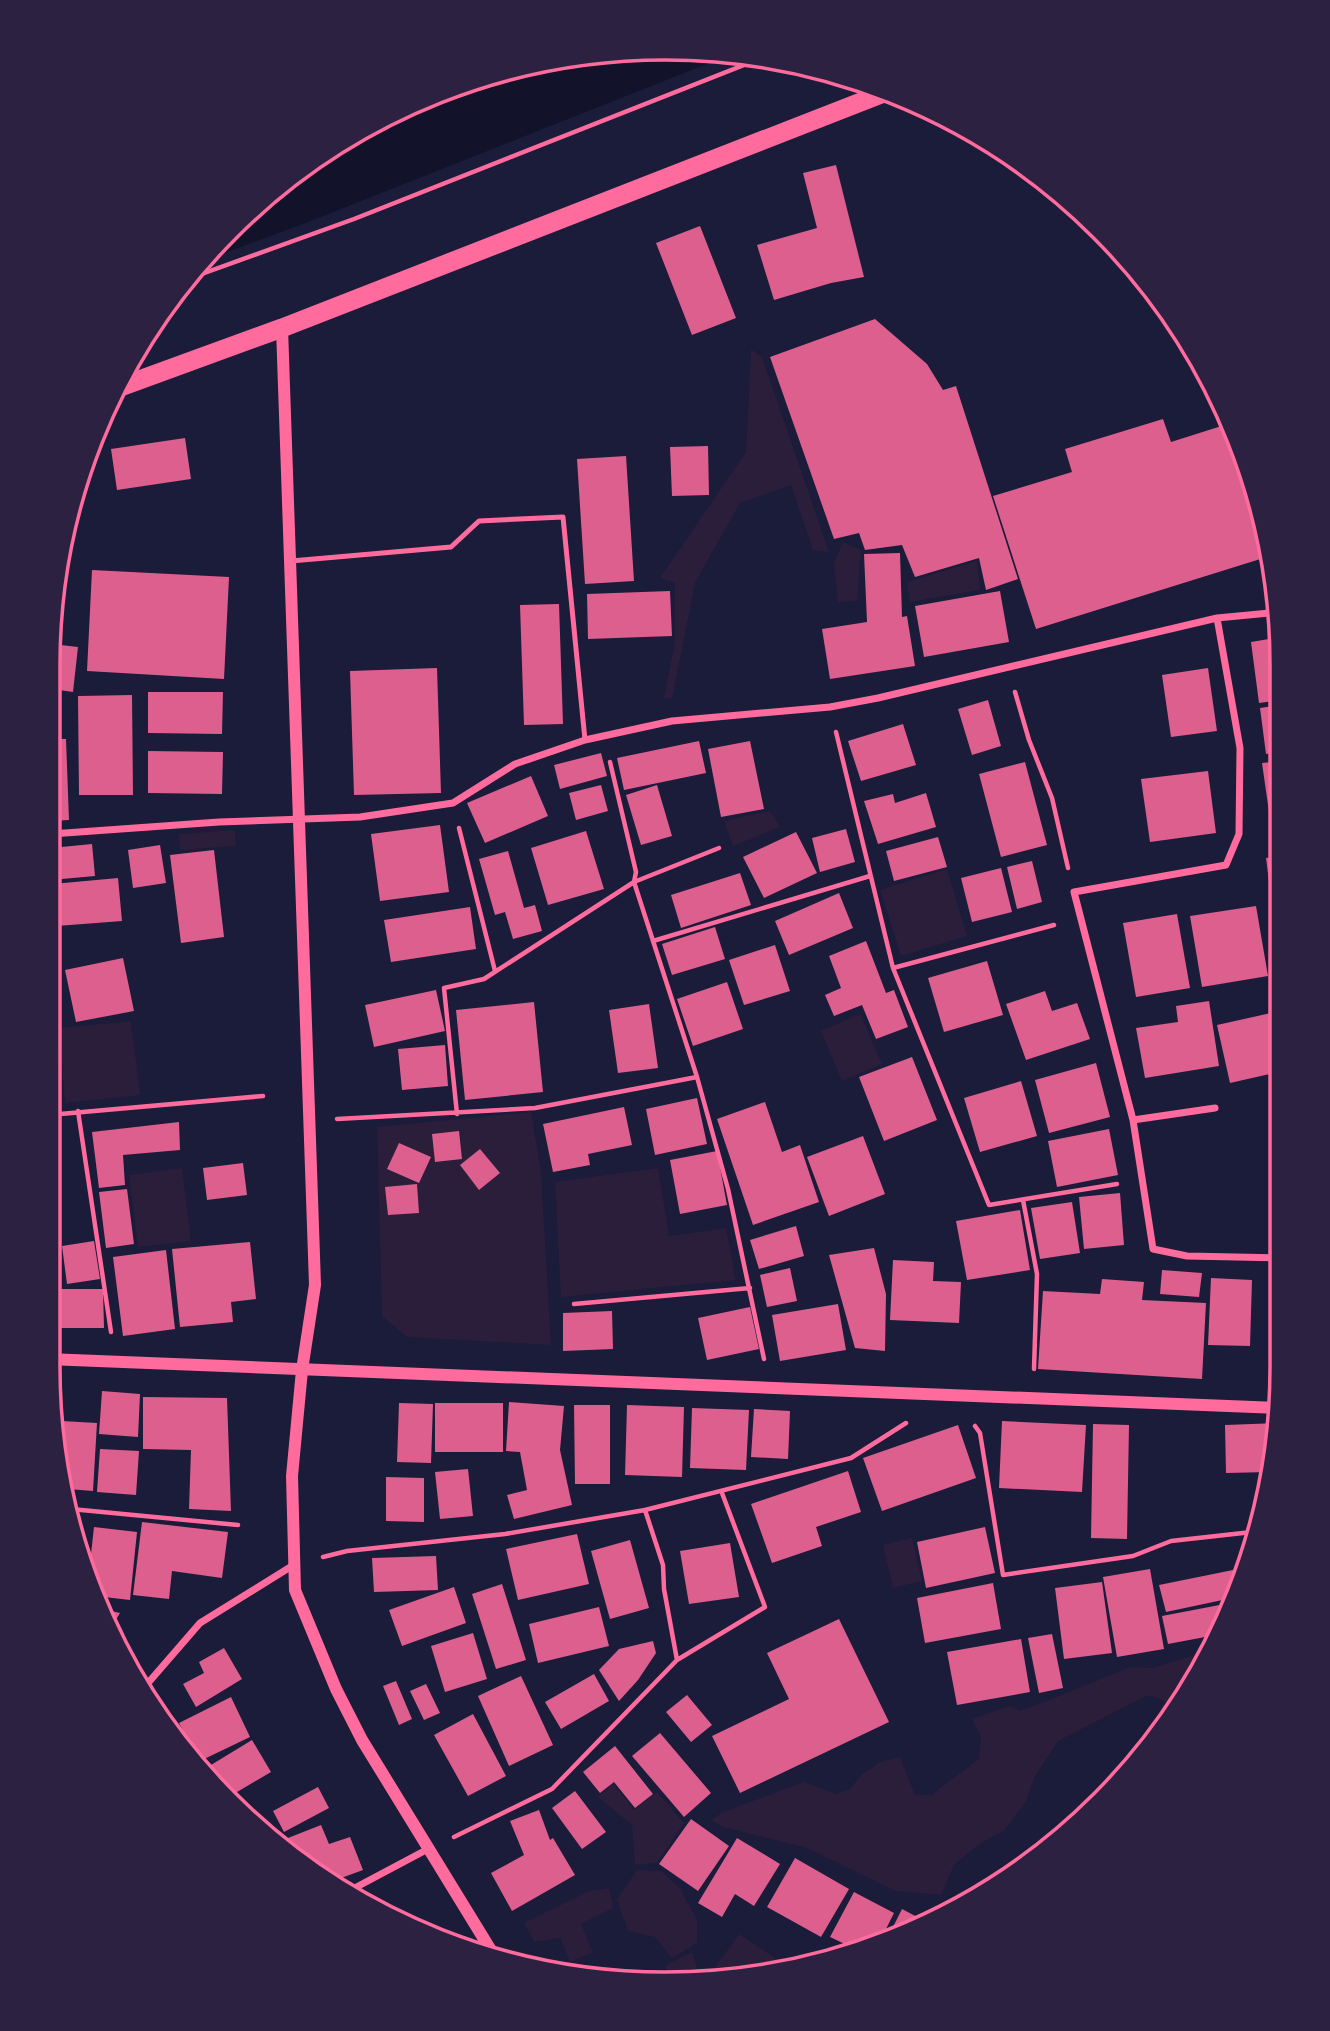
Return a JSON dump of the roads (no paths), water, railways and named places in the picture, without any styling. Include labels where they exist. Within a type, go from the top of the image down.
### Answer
[{"type":"highway","points":[[129,384],[282,328],[873,97]]},
{"type":"street","points":[[282,328],[298,819],[312,1119],[315,1285],[302,1370],[292,1476],[292,1566],[295,1590],[336,1689],[428,1849],[487,1944]]},
{"type":"street","points":[[60,833],[360,817],[453,803],[515,764],[585,740],[672,721],[830,707],[1217,618],[1268,613]]},
{"type":"street","points":[[1217,618],[1240,748],[1239,834],[1226,865],[1073,892],[1133,1121],[1153,1249],[1187,1256],[1270,1258]]},
{"type":"street","points":[[1133,1121],[1215,1108]]},
{"type":"street","points":[[60,1360],[1269,1408]]},
{"type":"street","points":[[149,1682],[200,1623],[292,1566]]},
{"type":"street","points":[[357,1887],[428,1849]]},
{"type":"lane","points":[[290,561],[451,547],[479,521],[563,517],[585,740]]}]
